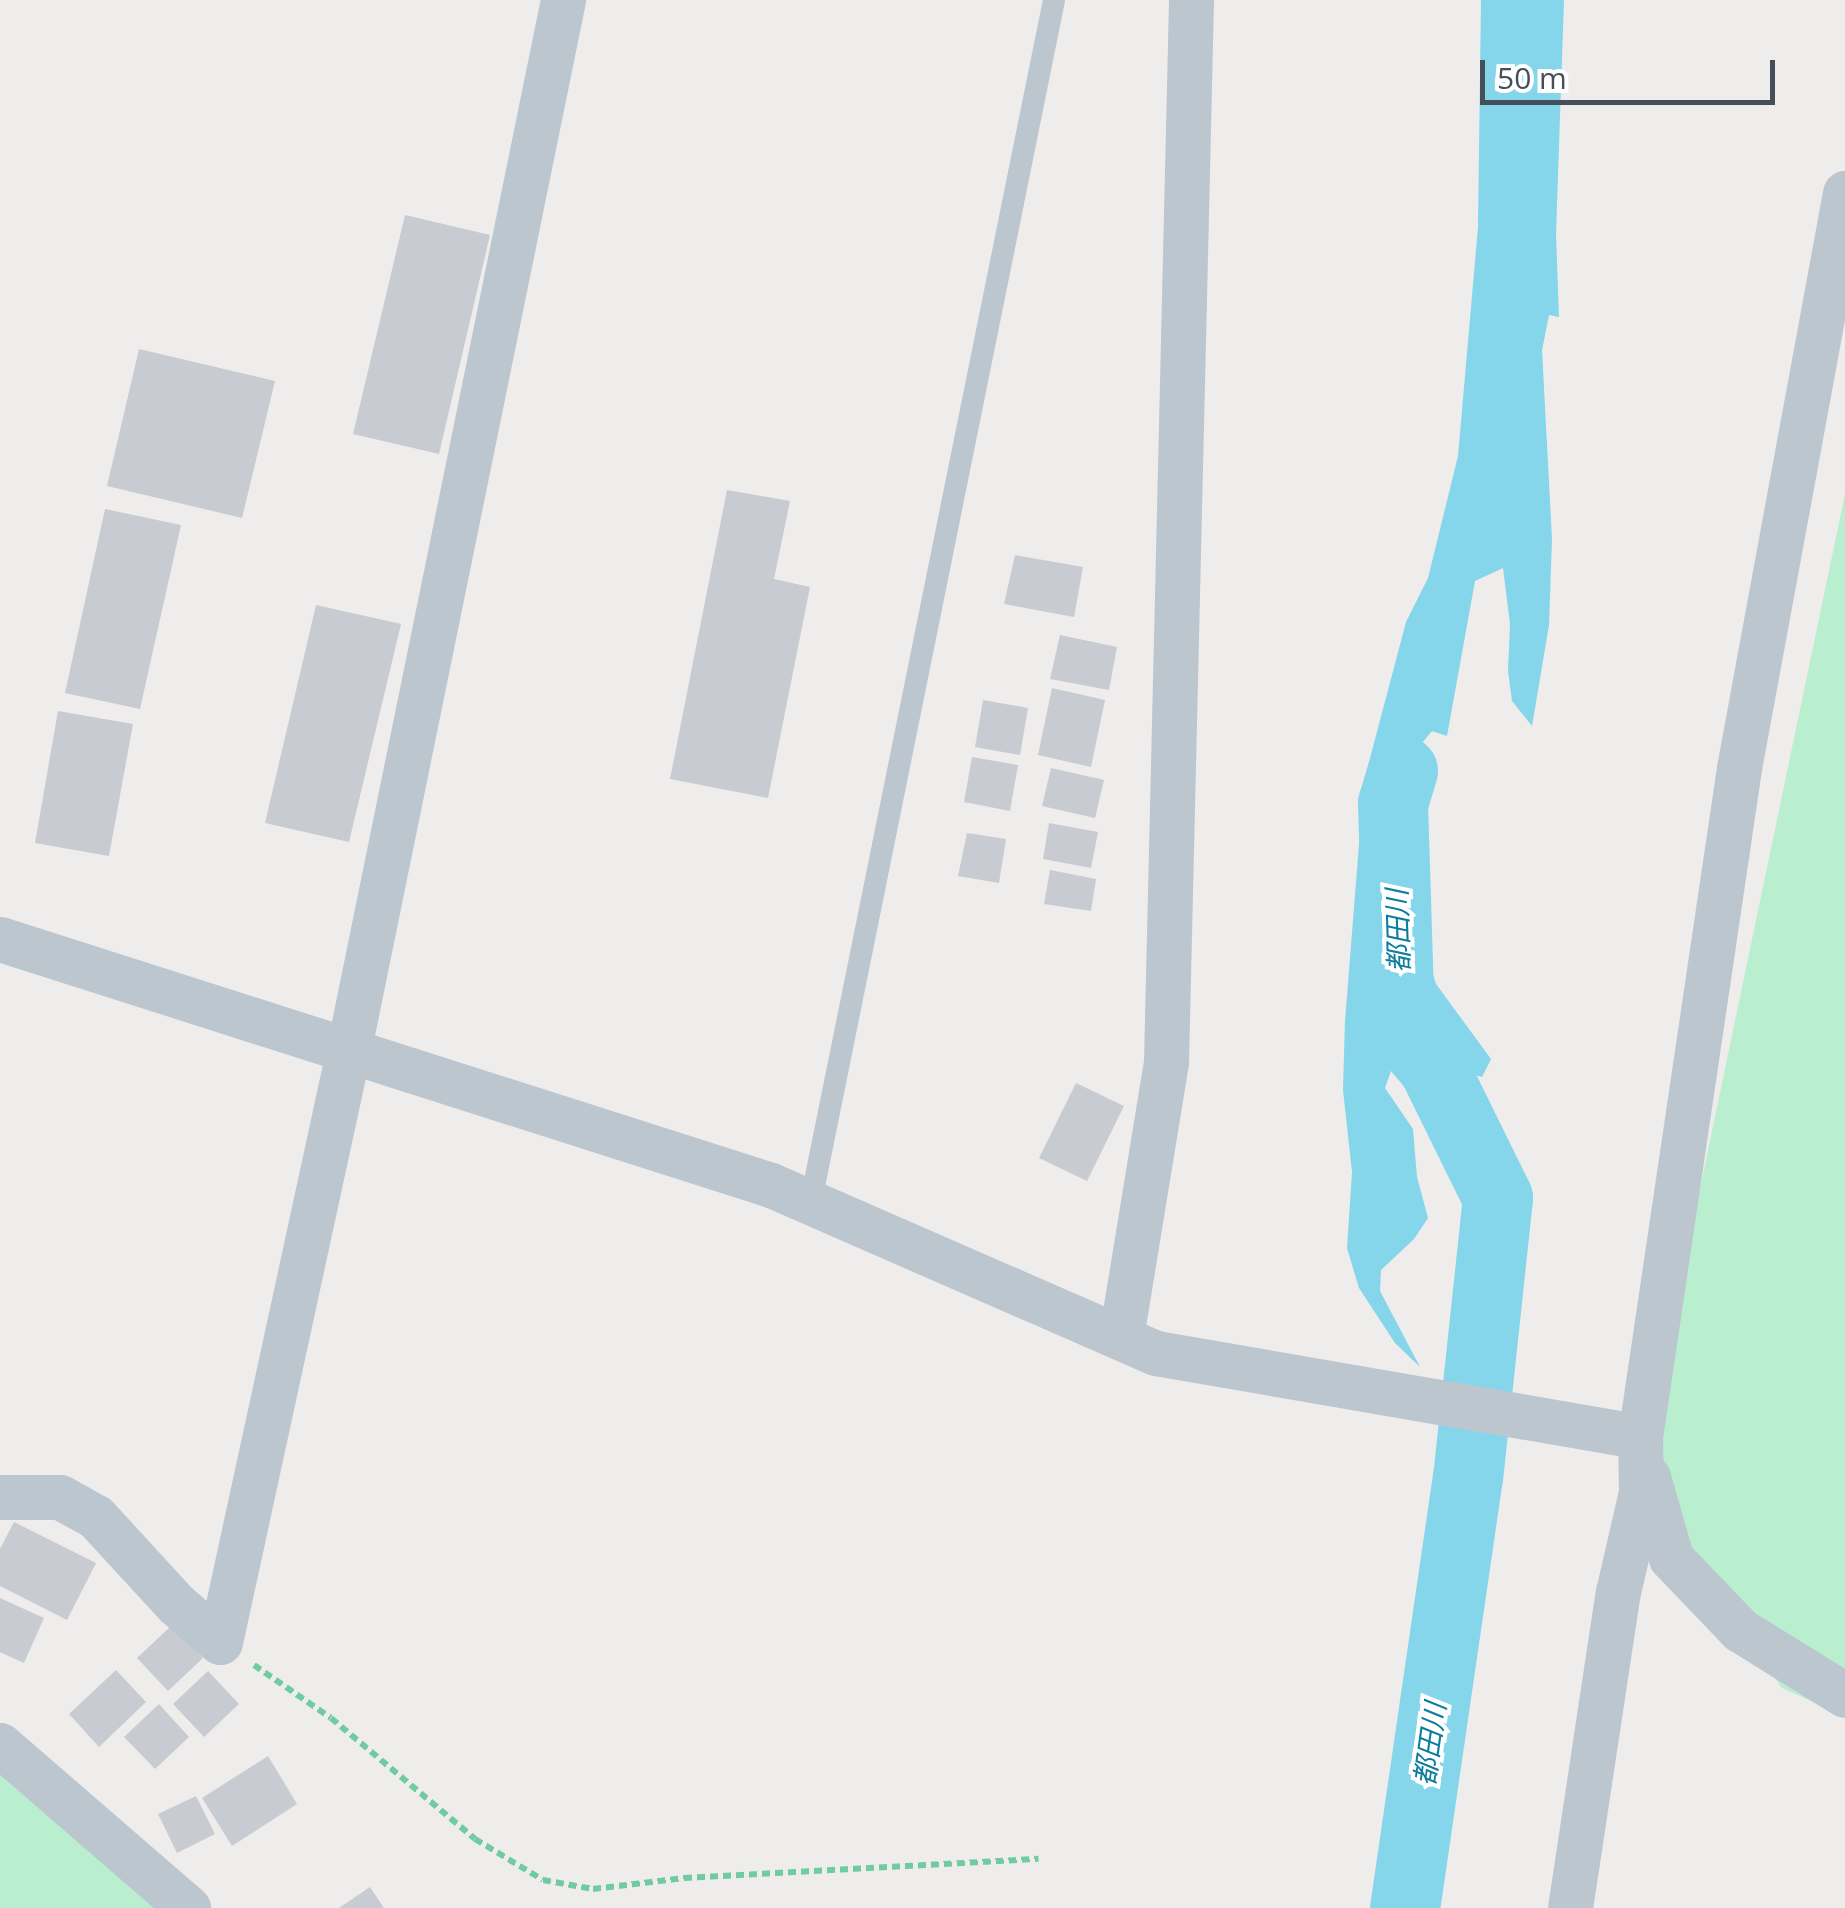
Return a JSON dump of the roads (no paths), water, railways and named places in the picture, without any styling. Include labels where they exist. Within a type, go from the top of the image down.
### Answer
[{"type":"street","points":[[0,1497],[60,1497],[96,1517],[176,1604],[220,1642],[349,1048],[563,0]]},
{"type":"street","points":[[1138,1345],[1166,1062],[1191,0]]},
{"type":"street","points":[[1570,1908],[1618,1592],[1642,1492],[1640,1438],[1739,768],[1845,193]]},
{"type":"street","points":[[0,939],[349,1048],[811,1200],[1138,1345],[1640,1438]]},
{"type":"street","points":[[1640,1438],[1671,1558],[1740,1630],[1845,1695]]},
{"type":"street","points":[[0,1746],[188,1908]]},
{"type":"lane","points":[[811,1200],[1054,0]]},
{"type":"water","points":[[1481,0],[1564,0],[1556,234],[1559,317],[1549,315],[1542,350],[1552,539],[1549,625],[1532,726],[1512,701],[1508,671],[1510,624],[1503,568],[1475,581],[1447,736],[1432,731],[1422,743],[1402,798],[1389,924],[1411,906],[1436,984],[1491,1059],[1482,1077],[1471,1074],[1429,1020],[1415,1078],[1417,1102],[1391,1071],[1385,1088],[1413,1129],[1417,1177],[1428,1218],[1414,1239],[1381,1270],[1380,1291],[1420,1367],[1395,1343],[1359,1288],[1347,1248],[1352,1172],[1343,1090],[1345,1021],[1364,781],[1406,622],[1428,578],[1458,456],[1478,227]]},
{"type":"waterway","name":"都田川","points":[[1403,771],[1393,804],[1399,997],[1498,1198],[1468,1477],[1405,1908]]}]
